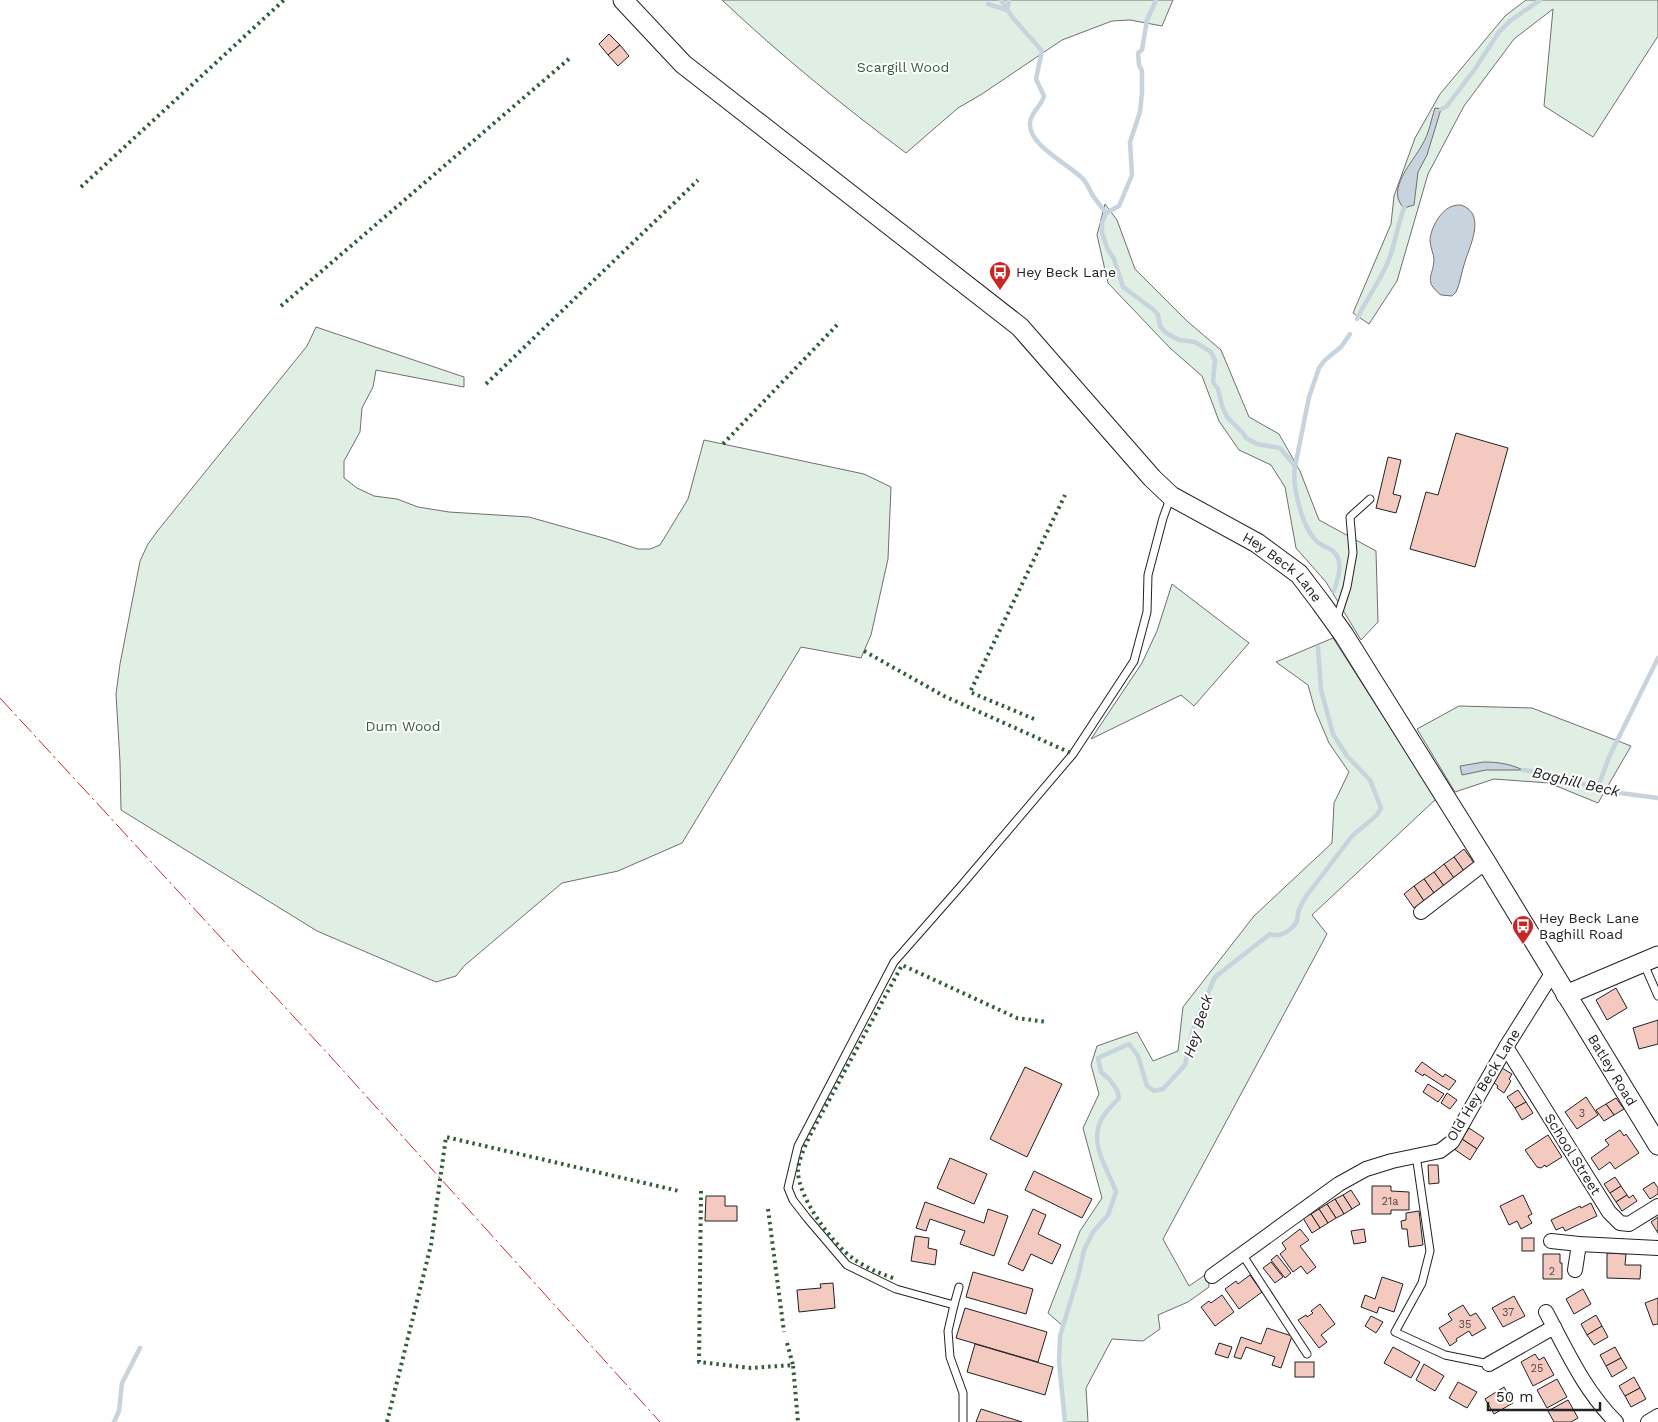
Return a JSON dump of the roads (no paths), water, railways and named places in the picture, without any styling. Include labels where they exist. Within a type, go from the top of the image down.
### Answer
[{"type":"street","name":"Hey Beck Lane","points":[[623,0],[683,64],[1020,327],[1152,478],[1171,496],[1258,543],[1298,574],[1336,624],[1486,862],[1566,995]]},
{"type":"street","points":[[1421,912],[1486,862]]},
{"type":"street","points":[[1566,995],[1650,959]]},
{"type":"street","name":"Old Hey Beck Lane","points":[[1212,1276],[1338,1184],[1366,1169],[1392,1160],[1440,1150],[1452,1142],[1506,1047],[1553,972]]},
{"type":"street","name":"Batley Road","points":[[1566,995],[1658,1145]]},
{"type":"street","name":"School Street","points":[[1506,1047],[1609,1212],[1620,1223],[1629,1224],[1658,1206]]},
{"type":"street","points":[[1551,1241],[1658,1248]]},
{"type":"street","points":[[1575,1270],[1579,1244]]},
{"type":"street","points":[[1546,1312],[1575,1368],[1591,1393],[1616,1422]]},
{"type":"street","points":[[1488,1364],[1554,1327]]},
{"type":"street","points":[[1648,1422],[1658,1416]]},
{"type":"lane","points":[[954,1305],[896,1289],[847,1265],[807,1218],[788,1188],[798,1146],[894,962],[1073,754],[1134,661],[1147,612],[1148,575],[1163,518],[1171,496]]},
{"type":"lane","points":[[1336,624],[1347,587],[1353,553],[1350,517],[1370,499]]},
{"type":"lane","points":[[1650,959],[1658,996]]},
{"type":"lane","points":[[1416,1155],[1430,1251],[1422,1283],[1395,1332],[1445,1356],[1488,1364]]},
{"type":"lane","points":[[1242,1254],[1307,1354]]},
{"type":"lane","points":[[959,1287],[948,1331],[950,1357],[963,1393],[963,1422]]},
{"type":"waterway","points":[[1001,0],[1013,18],[1042,51],[1036,79],[1044,96],[1030,119],[1031,131],[1036,140],[1084,180],[1106,213],[1102,223],[1102,233],[1108,250],[1114,259],[1123,287],[1154,310],[1158,315],[1160,326],[1166,333],[1179,340],[1195,342],[1211,352],[1215,360],[1213,382],[1218,389],[1227,417],[1246,438],[1257,444],[1280,448],[1295,466],[1295,485],[1303,519],[1314,538],[1332,551],[1338,558],[1338,579],[1334,591]]},
{"type":"waterway","points":[[988,4],[1007,10],[1009,0]]},
{"type":"waterway","points":[[1106,213],[1119,206],[1132,175],[1130,142],[1140,112],[1142,93],[1142,71],[1139,65],[1138,53],[1142,50],[1147,20],[1156,0]]},
{"type":"waterway","points":[[1441,109],[1446,107],[1475,69],[1499,32],[1510,21],[1540,0]]},
{"type":"waterway","points":[[1357,319],[1387,264],[1404,208]]},
{"type":"waterway","points":[[1295,467],[1309,397],[1319,368],[1325,360],[1341,347],[1350,334]]},
{"type":"waterway","name":"Hey Beck","points":[[1065,1422],[1059,1362],[1060,1336],[1084,1250],[1093,1232],[1108,1215],[1116,1192],[1101,1157],[1097,1139],[1101,1120],[1119,1098],[1117,1090],[1101,1072],[1098,1058],[1129,1044],[1138,1056],[1147,1086],[1154,1091],[1163,1089],[1185,1065],[1192,1033],[1215,977],[1270,934],[1285,933],[1292,928],[1297,921],[1298,913],[1307,895],[1352,836],[1377,815],[1381,808],[1370,780],[1347,756],[1333,734],[1321,690],[1318,647]]},
{"type":"waterway","points":[[1597,790],[1609,757],[1658,658]]},
{"type":"waterway","name":"Baghill Beck","points":[[1523,770],[1573,780],[1597,790],[1658,798]]},
{"type":"waterway","points":[[114,1422],[119,1411],[122,1383],[140,1348]]},
{"type":"place","name":"Hey Beck Lane","points":[[1000,291]]},
{"type":"place","name":"Hey Beck Lane Baghill Road","points":[[1523,945]]},
{"type":"park label","name":"Scargill Wood","points":[[903,67]]},
{"type":"park label","name":"Dum Wood","points":[[403,726]]}]
